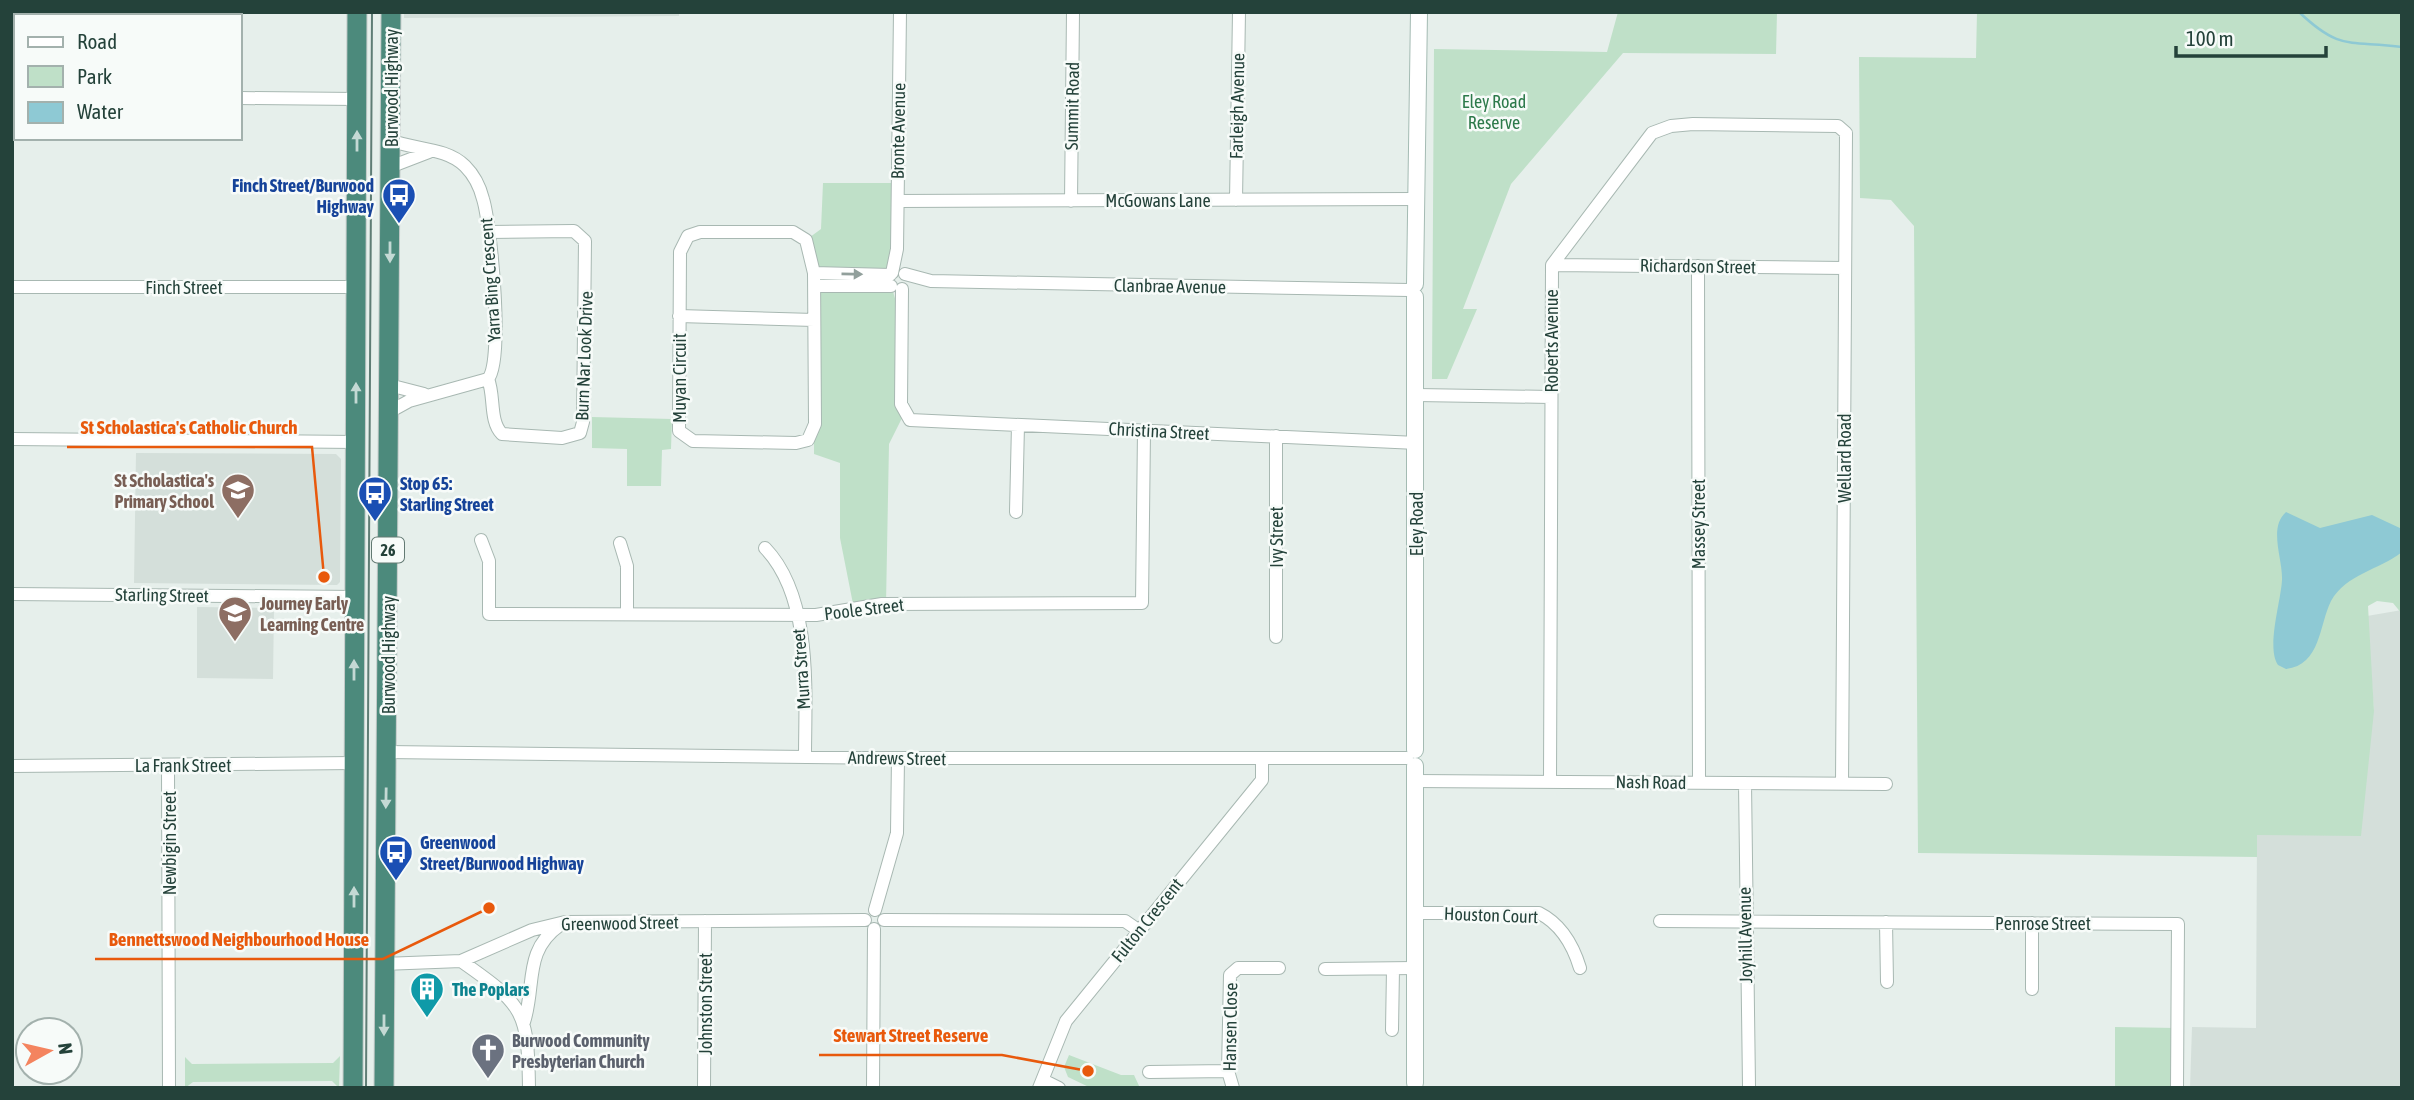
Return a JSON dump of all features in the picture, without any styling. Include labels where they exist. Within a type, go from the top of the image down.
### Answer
[{"type":"highway","name":"Burwood Highway","points":[[353,1088],[357,12]]},
{"type":"highway","name":"Burwood Highway","points":[[384,1088],[391,12]]},
{"type":"main road","name":"Eley Road","points":[[1414,1086],[1413,764],[1417,443],[1413,290],[1419,12]]},
{"type":"street","name":"Bronte Avenue","points":[[900,12],[897,281],[902,323],[901,404],[904,414]]},
{"type":"street","name":"Summit Road","points":[[1071,201],[1073,12]]},
{"type":"street","name":"Farleigh Avenue","points":[[1237,200],[1238,12]]},
{"type":"street","points":[[242,98],[357,99]]},
{"type":"street","name":"Roberts Avenue","points":[[1550,780],[1552,265],[1653,133],[1671,126],[1693,124],[1838,126],[1846,133]]},
{"type":"street","name":"Wellard Road","points":[[1842,784],[1846,133]]},
{"type":"street","name":"Yarra Bing Crescent","points":[[390,141],[452,156],[471,174],[484,201],[496,318],[494,368],[488,379]]},
{"type":"street","points":[[390,167],[430,152]]},
{"type":"street","name":"McGowans Lane","points":[[898,201],[1417,199]]},
{"type":"street","name":"Burn Nar Look Drive","points":[[488,379],[495,398],[495,423],[502,434],[562,438],[580,433],[583,422],[586,241],[574,231],[489,232]]},
{"type":"street","name":"Muyan Circuit","points":[[694,233],[800,235],[812,256],[815,279],[815,424],[808,440],[796,443],[693,441],[682,436],[678,426],[679,316],[680,252],[682,243],[694,233]]},
{"type":"street","name":"Richardson Street","points":[[1552,265],[1844,268]]},
{"type":"street","name":"Massey Street","points":[[1698,266],[1699,782]]},
{"type":"street","points":[[815,279],[897,281]]},
{"type":"street","name":"Clanbrae Avenue","points":[[897,281],[1413,290]]},
{"type":"street","name":"Finch Street","points":[[12,286],[356,287]]},
{"type":"street","points":[[679,316],[814,320]]},
{"type":"street","points":[[388,412],[432,394],[488,379]]},
{"type":"street","points":[[389,385],[432,394]]},
{"type":"street","points":[[1416,396],[1551,397]]},
{"type":"street","name":"Christina Street","points":[[904,414],[910,420],[1417,443]]},
{"type":"street","points":[[1016,512],[1018,425]]},
{"type":"street","name":"Poole Street","points":[[481,540],[489,561],[489,614],[797,615],[882,604],[1142,603],[1144,431]]},
{"type":"street","name":"Ivy Street","points":[[1276,436],[1276,637]]},
{"type":"street","points":[[12,439],[355,442]]},
{"type":"street","points":[[620,543],[627,566],[626,613]]},
{"type":"street","name":"Murra Street","points":[[765,548],[778,562],[797,615],[805,664],[804,757]]},
{"type":"street","name":"Starling Street","points":[[12,594],[355,597]]},
{"type":"street","name":"Andrews Street","points":[[387,752],[1262,760],[1413,764]]},
{"type":"street","points":[[873,1088],[878,919],[897,833],[898,758]]},
{"type":"street","name":"Fulton Crescent","points":[[1041,1084],[1066,1021],[1262,780],[1262,760]]},
{"type":"street","name":"La Frank Street","points":[[12,765],[354,763]]},
{"type":"street","name":"Nash Road","points":[[1413,764],[1550,780],[1886,784]]},
{"type":"street","name":"Newbigin Street","points":[[168,766],[169,1088]]},
{"type":"street","name":"Joyhill Avenue","points":[[1745,783],[1744,920],[1748,1087]]},
{"type":"street","name":"Houston Court","points":[[1415,912],[1539,913],[1554,921],[1575,951],[1580,968]]},
{"type":"street","points":[[878,919],[1125,921],[1138,930]]},
{"type":"street","name":"Greenwood Street","points":[[383,964],[461,961],[525,932],[565,922],[864,920],[867,926],[878,919]]},
{"type":"street","name":"Johnston Street","points":[[704,1088],[705,921]]},
{"type":"street","name":"Penrose Street","points":[[1660,921],[2178,924],[2177,1088]]},
{"type":"street","points":[[524,1022],[529,1006],[531,970],[537,951],[546,935],[565,922]]},
{"type":"street","points":[[1886,922],[1886,982]]},
{"type":"street","points":[[2032,923],[2032,989]]},
{"type":"street","points":[[461,961],[500,988],[515,1005],[524,1022],[528,1038],[529,1088]]},
{"type":"street","name":"Hansen Close","points":[[1233,1088],[1228,1071],[1230,975],[1238,968],[1279,968]]},
{"type":"street","points":[[1325,969],[1415,968]]},
{"type":"street","points":[[1392,1030],[1393,969]]},
{"type":"street","points":[[1149,1072],[1228,1071]]},
{"type":"street","points":[[1041,1084],[1059,1088]]},
{"type":"shaded area","points":[[404,12],[679,12],[679,16],[404,18]]},
{"type":"shaded area","name":"St Scholastica's Primary School","points":[[136,453],[336,454],[341,459],[340,582],[337,585],[134,583]]},
{"type":"shaded area","name":"Journey Early Learning Centre","points":[[197,607],[274,608],[273,679],[197,678]]},
{"type":"shaded area","points":[[2402,610],[2402,1088],[2190,1088],[2192,1027],[2256,1028],[2257,835],[2374,711],[2367,616]]},
{"type":"green space","name":"Eley Road Reserve","points":[[1618,12],[1777,12],[1776,54],[1623,53],[1511,184],[1463,309],[1477,309],[1447,379],[1432,379],[1434,49],[1607,52]]},
{"type":"green space","points":[[1977,12],[2402,12],[2402,614],[2393,603],[2377,601],[2368,606],[2374,711],[2361,836],[2257,835],[2257,857],[1918,853],[1914,226],[1891,200],[1860,198],[1859,57],[1976,58]]},
{"type":"green space","points":[[823,183],[893,183],[892,288],[902,323],[904,414],[889,444],[886,604],[854,609],[840,538],[840,463],[814,454],[814,320],[806,240],[821,229]]},
{"type":"green space","points":[[592,417],[672,419],[671,449],[662,450],[661,486],[627,486],[627,449],[592,448]]},
{"type":"green space","points":[[2115,1027],[2177,1028],[2177,1088],[2115,1088]]},
{"type":"green space","points":[[1069,1055],[1121,1075],[1134,1075],[1140,1088],[1091,1088],[1068,1077],[1064,1067]]},
{"type":"green space","points":[[340,1056],[339,1088],[332,1081],[193,1082],[185,1088],[185,1057],[192,1064],[333,1063]]},
{"type":"water","points":[[2286,512],[2320,528],[2372,515],[2402,529],[2402,552],[2354,578],[2337,592],[2312,652],[2297,666],[2286,669],[2278,665],[2273,648],[2282,580],[2277,535],[2278,526]]},
{"type":"waterway","points":[[2299,12],[2313,25],[2336,39],[2402,47]]},
{"type":"tram line","points":[[366,1088],[372,12]]},
{"type":"place","name":"Finch Street/Burwood Highway","points":[[399,225]]},
{"type":"place","name":"St Scholastica's Primary School","points":[[238,520]]},
{"type":"place","name":"Stop 65: Starling Street","points":[[375,523]]},
{"type":"place","name":"St Scholastica's Catholic Church","points":[[324,577]]},
{"type":"place","name":"Journey Early Learning Centre","points":[[235,643]]},
{"type":"place","name":"Greenwood Street/Burwood Highway","points":[[396,882]]},
{"type":"place","name":"Bennettswood Neighbourhood House","points":[[489,908]]},
{"type":"place","name":"The Poplars","points":[[427,1019]]},
{"type":"place","name":"Stewart Street Reserve","points":[[1088,1071]]},
{"type":"place","name":"Burwood Community Presbyterian Church","points":[[488,1080]]}]
